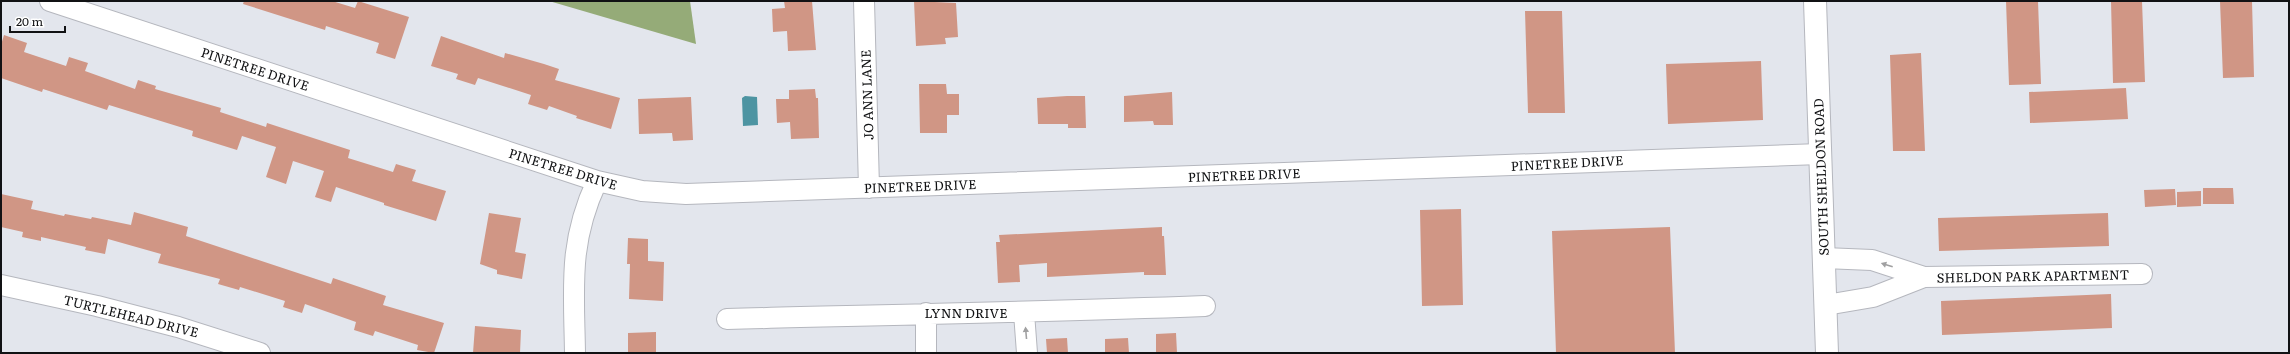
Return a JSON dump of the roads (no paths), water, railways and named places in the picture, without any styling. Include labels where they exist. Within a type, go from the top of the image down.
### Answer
[{"type":"main road","name":"SOUTH SHELDON ROAD","points":[[1815,1],[1827,353]]},
{"type":"street","name":"PINETREE DRIVE","points":[[50,1],[597,181],[642,191],[686,194],[1820,154]]},
{"type":"street","name":"JO ANN LANE","points":[[864,1],[869,188]]},
{"type":"street","points":[[575,353],[574,259],[581,220],[597,181]]},
{"type":"street","name":"SHELDON PARK APARTMENT","points":[[1824,258],[1872,260],[1924,277],[2142,274]]},
{"type":"street","name":"SHELDON PARK APARTMENT","points":[[1826,305],[1872,297],[1924,277]]},
{"type":"street","name":"TURTLEHEAD DRIVE","points":[[1,285],[97,306],[178,327],[260,353]]},
{"type":"street","name":"LYNN DRIVE","points":[[727,319],[926,313],[1024,313],[1205,306]]},
{"type":"street","points":[[926,313],[926,353]]},
{"type":"street","points":[[1024,313],[1026,353]]},
{"type":"water","points":[[745,96],[757,97],[758,125],[743,126],[742,98]]}]
